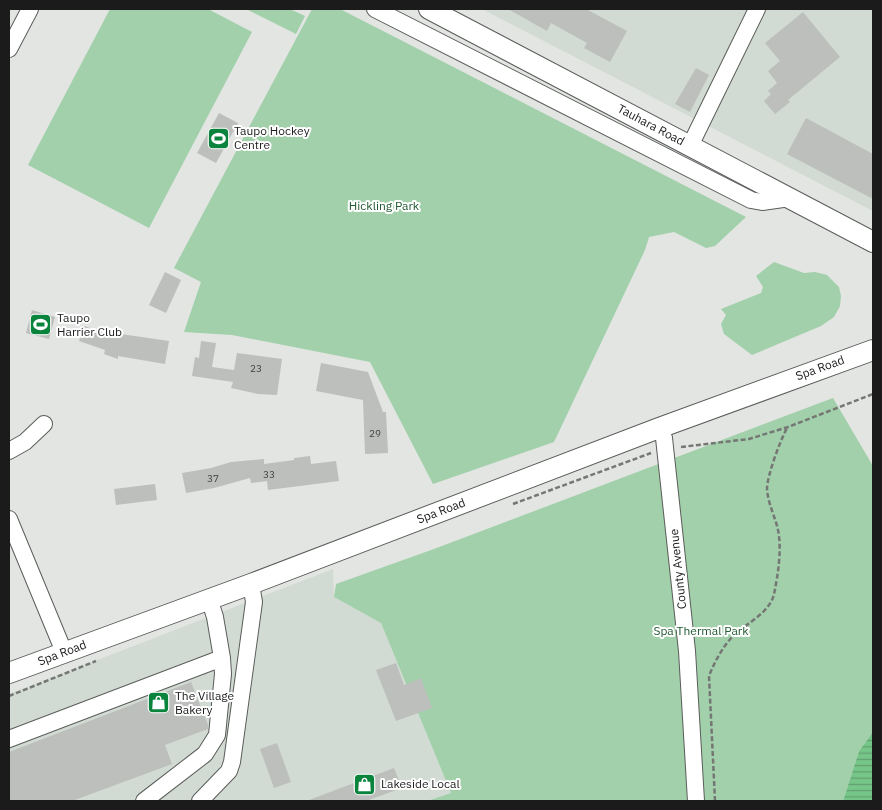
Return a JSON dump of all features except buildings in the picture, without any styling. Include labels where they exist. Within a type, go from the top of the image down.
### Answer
[{"type":"main road","name":"Tauhara Road","points":[[429,9],[873,242]]},
{"type":"main road","name":"Spa Road","points":[[9,673],[251,584],[659,428],[873,350]]},
{"type":"street","points":[[9,49],[30,9]]},
{"type":"street","points":[[375,9],[751,200],[762,202],[790,198]]},
{"type":"street","points":[[690,146],[757,9]]},
{"type":"street","points":[[9,451],[25,442],[44,424]]},
{"type":"street","name":"County Avenue","points":[[659,428],[664,438],[686,651],[696,801]]},
{"type":"street","points":[[9,519],[64,652]]},
{"type":"street","points":[[200,801],[229,771],[232,762],[254,602],[251,584]]},
{"type":"street","points":[[144,801],[205,754],[217,735],[223,674],[222,658],[209,598]]},
{"type":"street","points":[[9,739],[222,658]]},
{"type":"path","points":[[674,448],[749,439],[788,427],[873,394]]},
{"type":"path","points":[[714,801],[709,676],[714,662],[732,638],[766,608],[773,597],[779,556],[778,531],[768,498],[767,487],[781,439],[788,427]]},
{"type":"shaded area","points":[[482,9],[873,9],[873,211]]},
{"type":"shaded area","points":[[333,569],[334,597],[381,623],[451,793],[427,801],[9,801],[9,694]]},
{"type":"shaded area","points":[[873,732],[873,801],[843,801],[859,751]]},
{"type":"green space","points":[[110,9],[208,9],[252,32],[149,228],[28,165]]},
{"type":"green space","points":[[246,9],[290,9],[305,16],[296,34]]},
{"type":"green space","name":"Hickling Park","points":[[312,9],[340,9],[746,217],[715,246],[706,248],[674,232],[649,237],[645,250],[554,442],[433,484],[370,362],[232,335],[184,332],[201,282],[174,268]]},
{"type":"green space","points":[[774,262],[804,273],[815,272],[827,275],[839,287],[841,296],[840,306],[834,317],[821,326],[752,355],[724,334],[721,324],[726,315],[721,309],[761,293],[763,287],[756,276]]},
{"type":"green space","name":"Spa Thermal Park","points":[[833,398],[873,466],[873,732],[859,751],[843,801],[427,801],[451,793],[381,623],[334,597],[336,584],[434,549]]},
{"type":"place","name":"Taupo Hockey Centre","points":[[218,138]]},
{"type":"place","name":"Taupo Harrier Club","points":[[41,325]]},
{"type":"place","name":"The Village Bakery","points":[[159,703]]},
{"type":"place","name":"Lakeside Local","points":[[365,784]]}]
